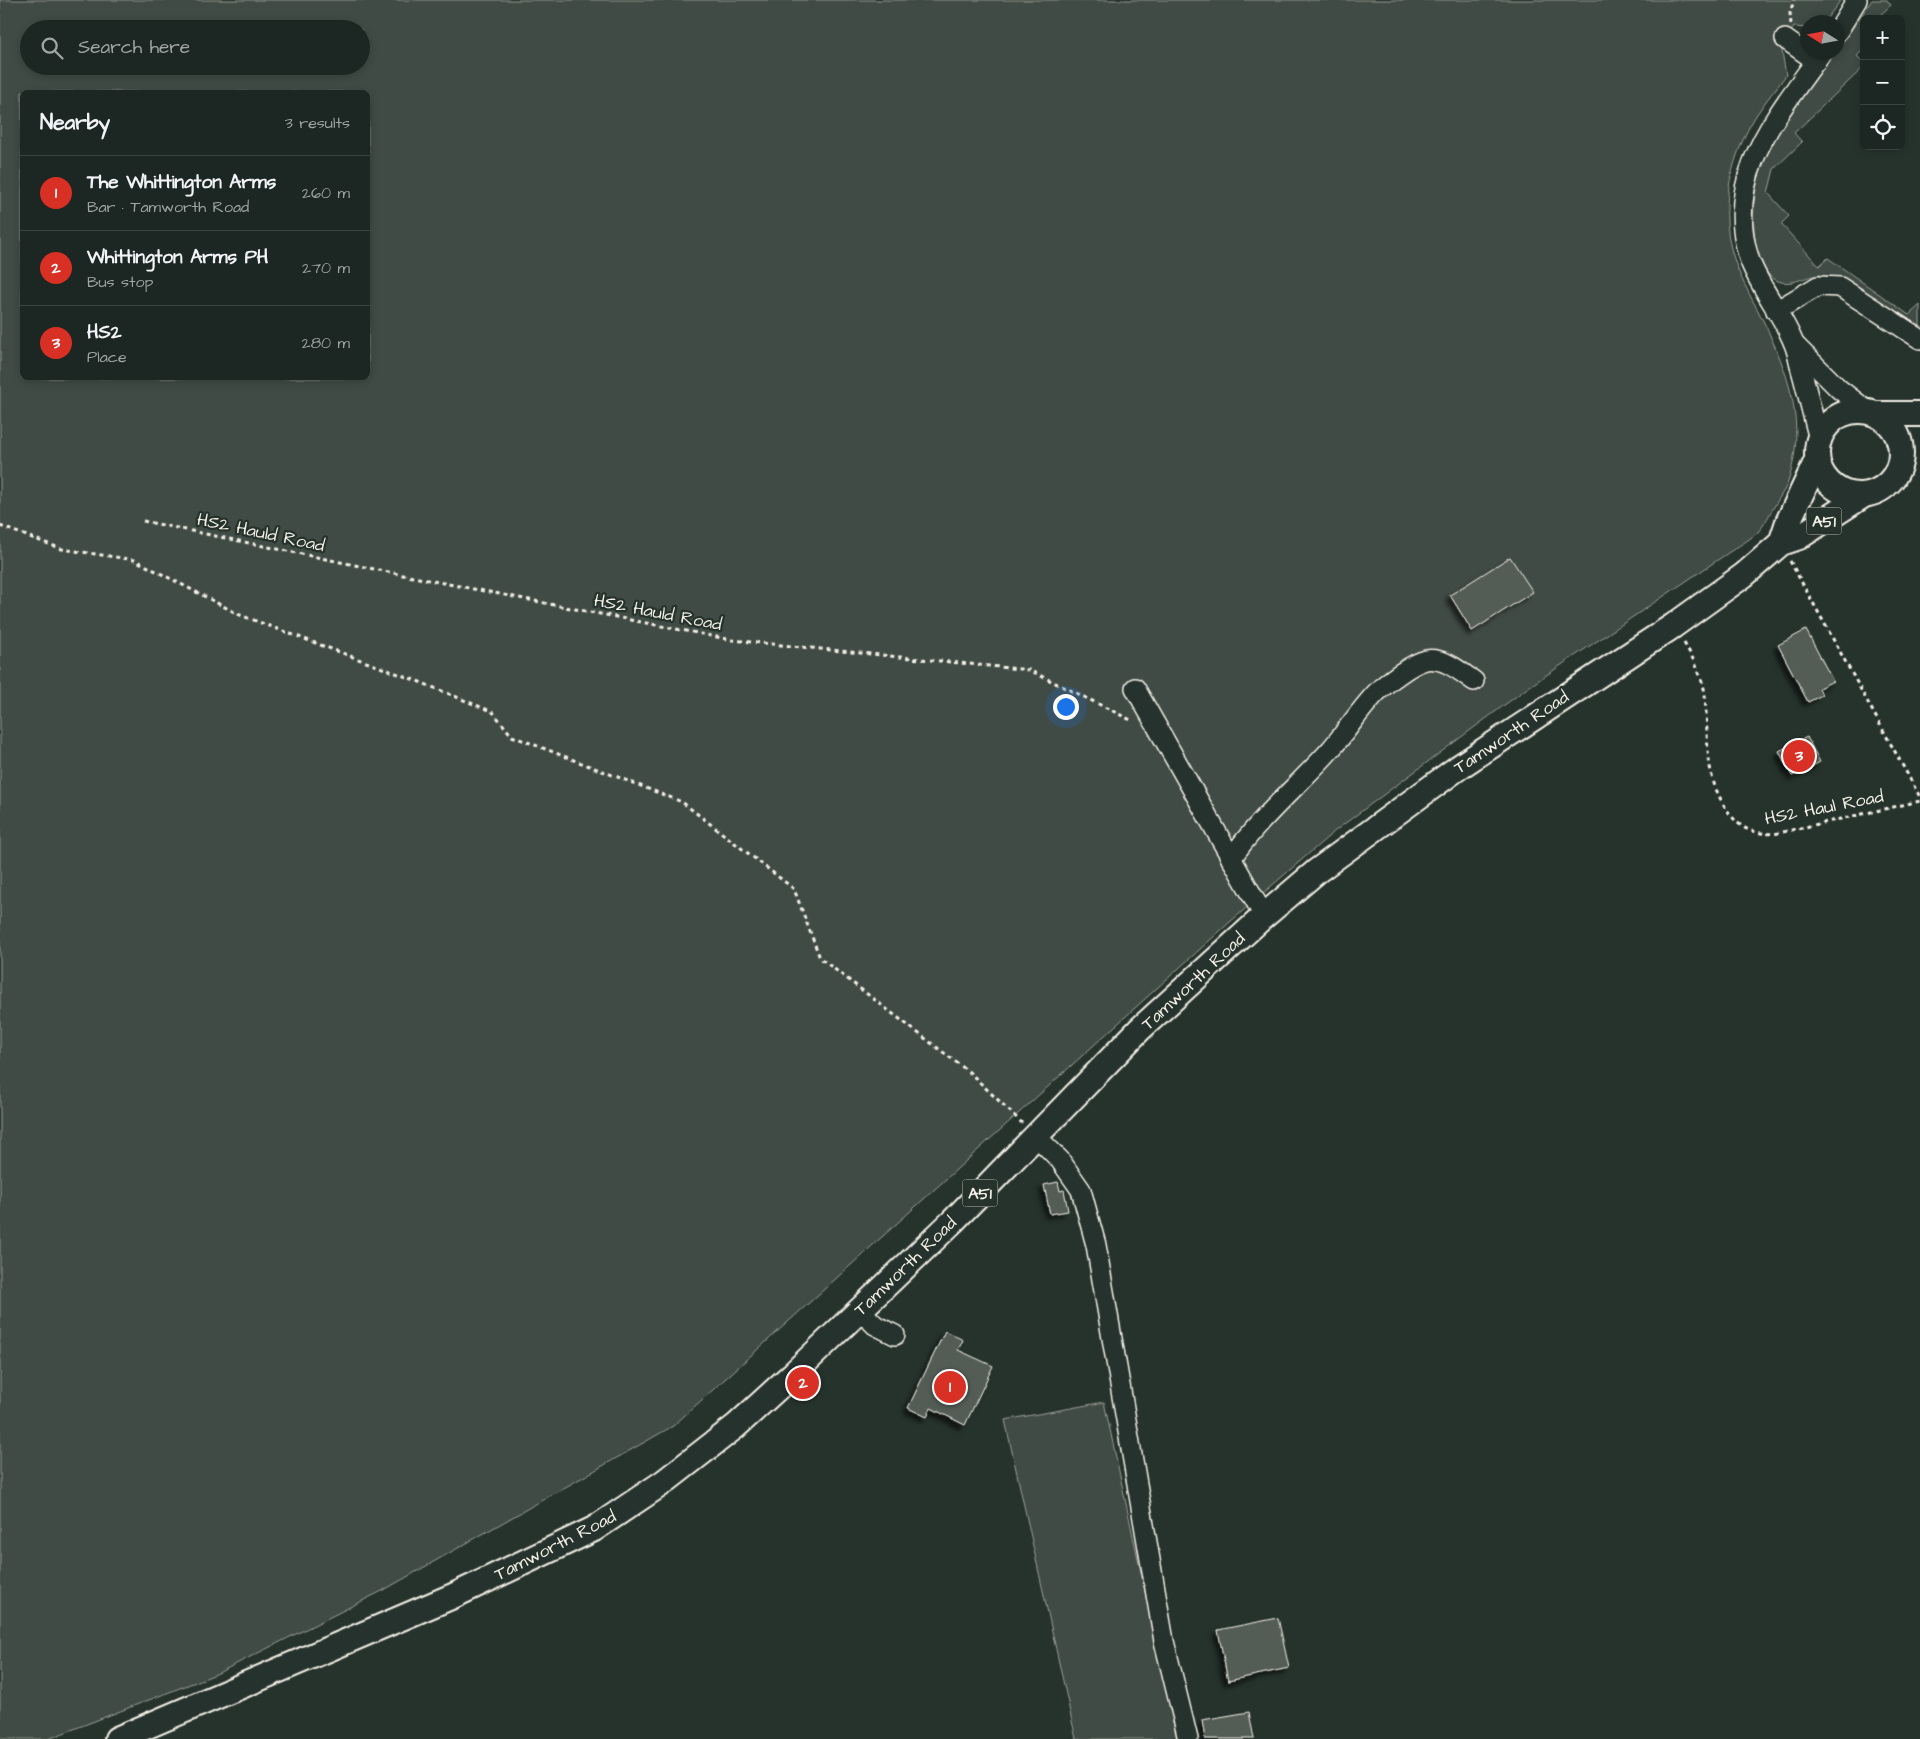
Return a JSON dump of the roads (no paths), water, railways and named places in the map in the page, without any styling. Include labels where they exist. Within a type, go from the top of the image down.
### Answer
[{"type":"main road","points":[[1920,414],[1872,413],[1859,410],[1839,416],[1830,422],[1818,450],[1824,477],[1838,489],[1855,495],[1873,492],[1887,484],[1897,470],[1920,446]]},
{"type":"main road","points":[[1872,413],[1889,424],[1898,438],[1901,454],[1897,470]]},
{"type":"main road","name":"Tamworth Road","points":[[1781,543],[1818,450]]},
{"type":"main road","name":"Tamworth Road","points":[[117,1739],[453,1596],[594,1529],[664,1482],[736,1426],[953,1220],[1140,1030],[1264,916],[1317,871],[1459,767],[1673,626],[1744,575],[1781,543],[1799,537],[1864,494]]},
{"type":"street","points":[[1845,20],[1857,0]]},
{"type":"street","points":[[1789,34],[1800,42]]},
{"type":"street","points":[[1817,60],[1762,139],[1746,184],[1743,217],[1746,247],[1757,277],[1794,344],[1818,450]]},
{"type":"street","points":[[1776,311],[1818,286],[1840,286],[1920,338]]},
{"type":"street","points":[[1794,344],[1839,389],[1872,413]]},
{"type":"street","points":[[1231,859],[1257,826],[1332,748],[1377,692],[1390,682],[1411,667],[1429,660],[1451,666],[1474,681]]},
{"type":"street","points":[[1135,688],[1264,916]]},
{"type":"street","points":[[1036,1136],[1060,1160],[1081,1190],[1096,1245],[1164,1641],[1188,1739]]},
{"type":"street","points":[[859,1309],[875,1325],[895,1335]]},
{"type":"place","name":"HS2","points":[[1799,756]]},
{"type":"place","name":"Whittington Arms PH","points":[[803,1383]]},
{"type":"place","name":"The Whittington Arms","points":[[950,1387]]}]
